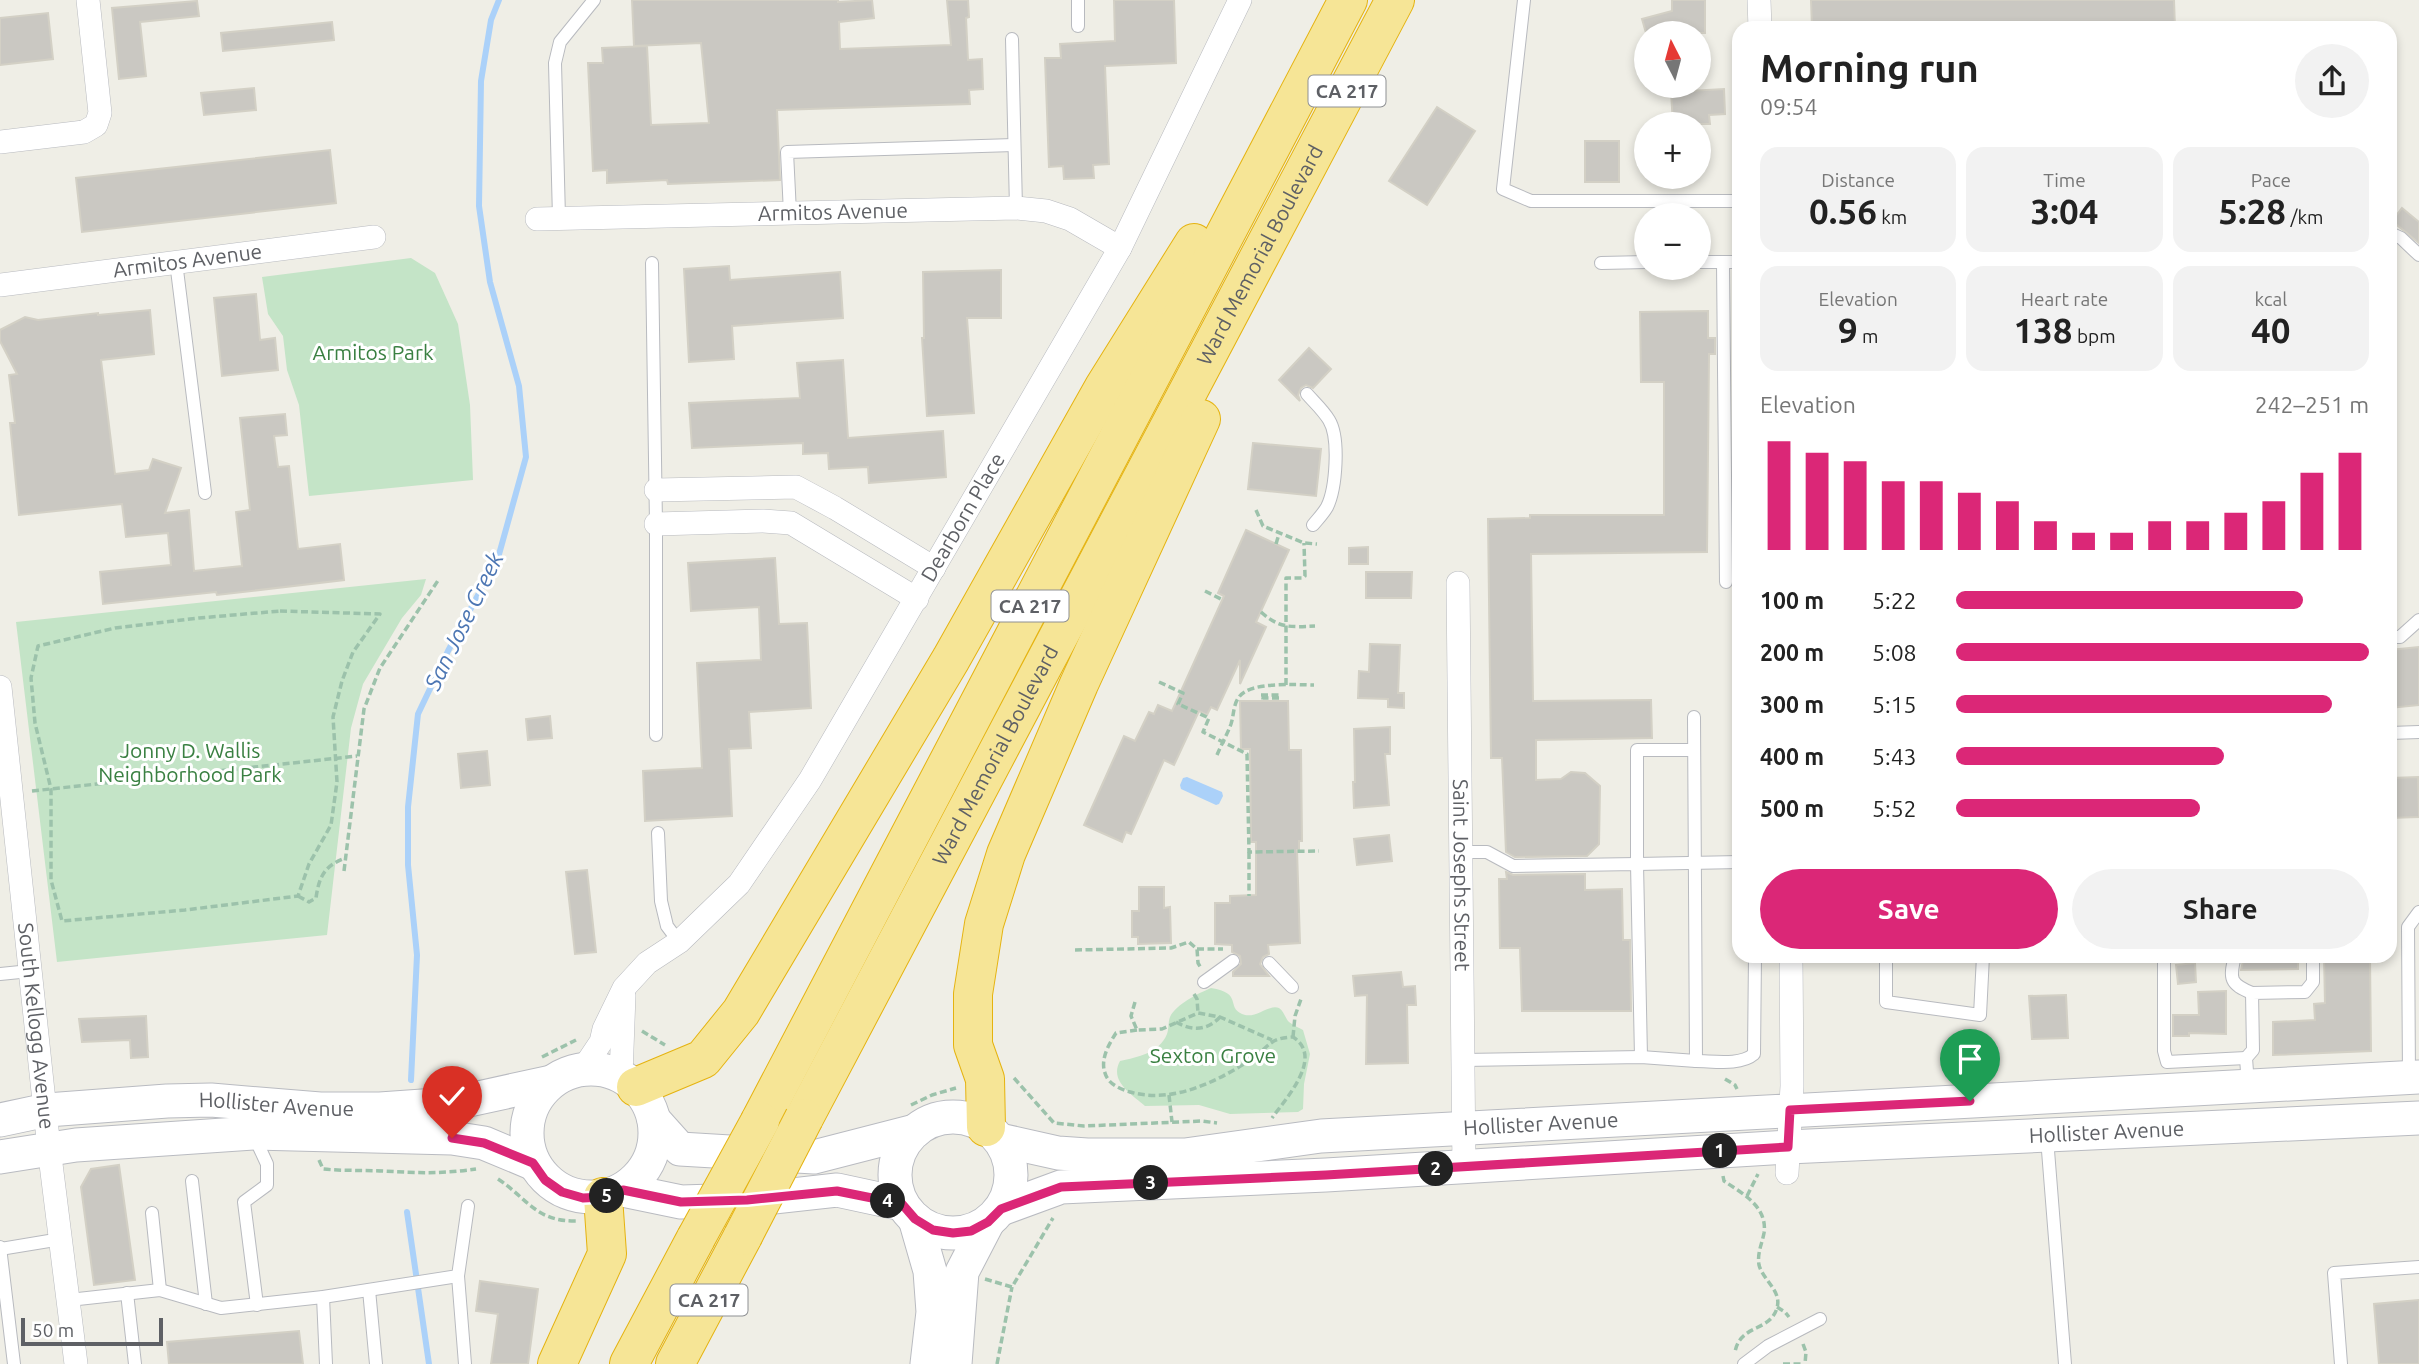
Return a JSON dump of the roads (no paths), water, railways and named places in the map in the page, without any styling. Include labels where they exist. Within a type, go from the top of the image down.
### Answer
[{"type":"highway","name":"Ward Memorial Boulevard","points":[[629,1364],[760,1121],[1348,0]]},
{"type":"highway","name":"Ward Memorial Boulevard","points":[[675,1364],[1395,0]]},
{"type":"highway","points":[[637,1094],[703,1059],[741,1012],[951,659],[1104,387],[1238,173],[1300,92]]},
{"type":"highway","points":[[993,1133],[985,1079],[972,1045],[973,994],[984,924],[1006,854],[1079,684],[1270,279],[1299,182]]},
{"type":"highway","points":[[557,1364],[607,1254],[603,1202]]},
{"type":"main road","points":[[955,1364],[962,1272],[1009,1193],[1012,1174],[1009,1156],[993,1133],[970,1119],[951,1117],[933,1120],[915,1131],[814,1157],[680,1149],[637,1094],[605,1070],[583,1069],[570,1072],[551,1082],[536,1099],[527,1119],[526,1142],[533,1163],[545,1180],[562,1192],[583,1198],[603,1202],[681,1202],[747,1200],[837,1191],[909,1212],[933,1230],[953,1233],[971,1231],[994,1216]]},
{"type":"main road","name":"Hollister Avenue","points":[[993,1133],[1058,1153],[1185,1154],[1321,1136],[1790,1110],[2167,1076],[2247,1072],[2414,1077]]},
{"type":"main road","name":"Hollister Avenue","points":[[0,1157],[50,1148],[126,1140],[380,1123],[551,1082]]},
{"type":"main road","points":[[603,1202],[639,1177],[650,1160],[655,1140],[637,1094]]},
{"type":"main road","name":"Hollister Avenue","points":[[0,1120],[47,1110],[211,1100],[320,1109],[484,1143],[533,1163]]},
{"type":"main road","name":"Hollister Avenue","points":[[994,1216],[1061,1187],[1464,1167],[1788,1160],[2046,1135],[2419,1118]]},
{"type":"main road","points":[[915,1131],[902,1146],[895,1165],[895,1185],[909,1212],[930,1271],[933,1312],[927,1364]]},
{"type":"street","points":[[0,142],[84,132],[96,125],[100,113],[88,0]]},
{"type":"street","name":"Dearborn Place","points":[[583,1069],[601,1042],[604,1029],[624,988],[648,963],[679,942],[739,884],[810,780],[1120,248],[1240,0]]},
{"type":"street","points":[[1759,0],[1760,21]]},
{"type":"street","name":"Armitos Avenue","points":[[548,219],[1016,208],[1046,211],[1070,219],[1120,248]]},
{"type":"street","name":"Armitos Avenue","points":[[0,285],[374,237]]},
{"type":"street","points":[[656,490],[796,487],[934,568]]},
{"type":"street","points":[[656,524],[763,521],[791,523],[917,599]]},
{"type":"street","name":"Saint Josephs Street","points":[[1458,583],[1464,1167]]},
{"type":"street","name":"South Kellogg Avenue","points":[[0,687],[76,1364]]},
{"type":"street","points":[[1788,1160],[1791,963]]},
{"type":"street","points":[[624,988],[637,1094]]},
{"type":"lane","points":[[548,219],[555,63],[559,41],[594,0]]},
{"type":"lane","points":[[1078,0],[1078,26]]},
{"type":"lane","points":[[1524,0],[1503,189],[1531,201],[1732,201]]},
{"type":"lane","points":[[1012,38],[1016,208]]},
{"type":"lane","points":[[790,213],[787,152],[1014,145]]},
{"type":"lane","points":[[2397,236],[2419,255]]},
{"type":"lane","points":[[176,262],[205,493]]},
{"type":"lane","points":[[1601,262],[1634,262]]},
{"type":"lane","points":[[1711,262],[1732,262]]},
{"type":"lane","points":[[1723,262],[1726,582]]},
{"type":"lane","points":[[652,263],[656,735]]},
{"type":"lane","points":[[1307,394],[1328,418],[1333,428],[1334,440],[1333,489],[1326,509],[1313,525]]},
{"type":"lane","points":[[2397,637],[2417,625]]},
{"type":"lane","points":[[1694,717],[1696,1061]]},
{"type":"lane","points":[[2397,733],[2419,732]]},
{"type":"lane","points":[[1641,1057],[1637,750],[1694,750]]},
{"type":"lane","points":[[658,833],[661,901],[667,926],[679,942]]},
{"type":"lane","points":[[1461,852],[1488,852],[1513,866],[1732,862]]},
{"type":"lane","points":[[2414,1077],[2408,927],[2419,912]]},
{"type":"lane","points":[[1207,980],[1232,955]]},
{"type":"lane","points":[[1269,963],[1292,987]]},
{"type":"lane","points":[[1464,1060],[1641,1057],[1739,1061],[1749,1058],[1754,1054],[1755,963]]},
{"type":"lane","points":[[1886,963],[1886,1002],[1980,1015],[1983,963]]},
{"type":"lane","points":[[2164,963],[2164,1051],[2167,1076]]},
{"type":"lane","points":[[2233,963],[2232,982],[2252,993],[2305,992],[2313,982],[2313,963]]},
{"type":"lane","points":[[0,974],[30,971]]},
{"type":"lane","points":[[2247,1072],[2253,1050],[2252,993]]},
{"type":"lane","points":[[253,1133],[267,1164],[267,1185],[244,1202],[257,1305]]},
{"type":"lane","points":[[2046,1135],[2065,1364]]},
{"type":"lane","points":[[192,1181],[206,1304]]},
{"type":"lane","points":[[465,1364],[458,1276],[468,1206]]},
{"type":"lane","points":[[152,1213],[160,1290]]},
{"type":"lane","points":[[14,1364],[0,1248],[61,1239]]},
{"type":"lane","points":[[2341,1364],[2334,1273],[2419,1267]]},
{"type":"lane","points":[[69,1300],[160,1290],[221,1308],[323,1297],[458,1276]]},
{"type":"lane","points":[[369,1290],[376,1364]]},
{"type":"lane","points":[[127,1293],[135,1364]]},
{"type":"lane","points":[[323,1297],[326,1364]]},
{"type":"lane","points":[[1744,1364],[1768,1346],[1820,1319]]},
{"type":"water","points":[[1187,777],[1222,792],[1219,804],[1181,789],[1183,778]]},
{"type":"waterway","name":"San Jose Creek","points":[[411,1080],[417,955],[408,865],[408,807],[418,714],[498,558],[526,457],[519,386],[490,282],[479,206],[481,81],[491,20],[499,0]]},
{"type":"waterway","points":[[407,1212],[429,1364]]},
{"type":"park label","name":"Armitos Park","points":[[373,353]]},
{"type":"park label","name":"Jonny D. Wallis Neighborhood Park","points":[[190,763]]},
{"type":"park label","name":"Sexton Grove","points":[[1213,1056]]}]
